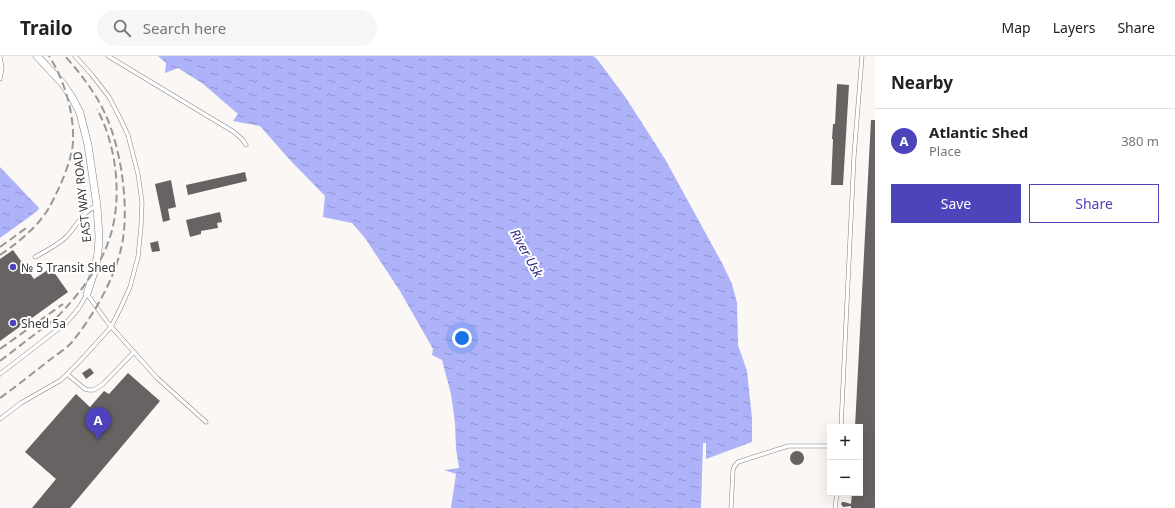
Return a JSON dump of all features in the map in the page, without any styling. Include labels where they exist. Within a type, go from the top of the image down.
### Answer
[{"type":"street","name":"EAST WAY ROAD","points":[[37,56],[63,84],[77,105],[90,155],[97,206],[99,245],[95,269],[87,294]]},
{"type":"lane","points":[[0,420],[21,403],[67,374],[111,327],[130,287],[136,262],[142,220],[140,188],[133,150],[122,121],[109,97],[89,71],[75,56]]},
{"type":"lane","points":[[108,56],[229,129],[239,136],[246,145]]},
{"type":"lane","points":[[841,424],[854,156],[862,56]]},
{"type":"lane","points":[[0,57],[2,68],[0,78]]},
{"type":"lane","points":[[35,257],[58,244],[71,232],[84,214],[97,206]]},
{"type":"lane","points":[[0,374],[66,323],[76,313],[87,294],[111,327],[134,352],[164,384],[206,422]]},
{"type":"lane","points":[[67,374],[85,389],[94,390],[103,384],[134,352]]},
{"type":"lane","points":[[731,508],[733,470],[738,462],[788,446],[827,446]]},
{"type":"lane","points":[[836,496],[836,508]]},
{"type":"water","name":"River Usk","points":[[158,56],[593,56],[597,59],[626,98],[665,159],[732,284],[737,303],[738,345],[747,371],[752,418],[752,442],[706,459],[706,443],[703,443],[701,508],[451,508],[456,474],[444,470],[459,468],[451,394],[442,360],[432,355],[433,349],[400,291],[365,238],[352,223],[323,217],[325,196],[289,159],[260,126],[233,121],[238,114],[202,83],[178,68],[165,73],[166,63]]},
{"type":"water","points":[[0,167],[39,208],[36,212],[0,238]]},
{"type":"building","points":[[837,84],[849,85],[843,185],[831,185],[832,139],[833,124],[835,124]]},
{"type":"building","points":[[871,120],[875,120],[875,508],[851,508],[851,506],[843,507],[841,504],[844,502],[851,504],[852,496],[863,496],[863,424],[855,424]]},
{"type":"building","points":[[245,172],[247,181],[188,195],[186,185]]},
{"type":"building","points":[[171,180],[176,207],[168,209],[170,220],[163,222],[155,184]]},
{"type":"building","points":[[220,212],[222,222],[217,223],[218,228],[201,231],[201,234],[190,237],[186,220]]},
{"type":"building","points":[[158,241],[160,251],[152,252],[150,243]]},
{"type":"building","name":"Shed 5a","points":[[13,250],[34,279],[51,268],[68,292],[0,341],[0,259]]},
{"type":"building","points":[[90,368],[94,373],[86,379],[82,373]]},
{"type":"building","points":[[128,373],[160,401],[70,508],[32,508],[56,479],[25,452],[76,394],[90,407],[104,391],[109,394]]},
{"type":"building","points":[[794,451],[800,451],[804,455],[804,461],[800,465],[794,465],[790,461],[790,455]]},
{"type":"railway","points":[[0,255],[26,235],[43,216],[50,206],[65,174],[71,156],[73,129],[70,107],[59,75],[49,56]]},
{"type":"railway","points":[[0,398],[72,342],[95,310],[108,286],[121,249],[124,234],[125,218],[123,183],[117,148],[112,132],[107,118],[94,93],[65,56]]},
{"type":"railway","points":[[0,361],[58,316],[66,308],[88,281],[109,240],[116,208],[116,173],[109,139],[97,109]]},
{"type":"railway","points":[[0,247],[29,226]]},
{"type":"railway","points":[[0,349],[63,304]]},
{"type":"place","name":"№ 5 Transit Shed","points":[[13,267]]},
{"type":"place","name":"Shed 5a","points":[[13,323]]},
{"type":"place","name":"Atlantic Shed","points":[[98,440]]}]
